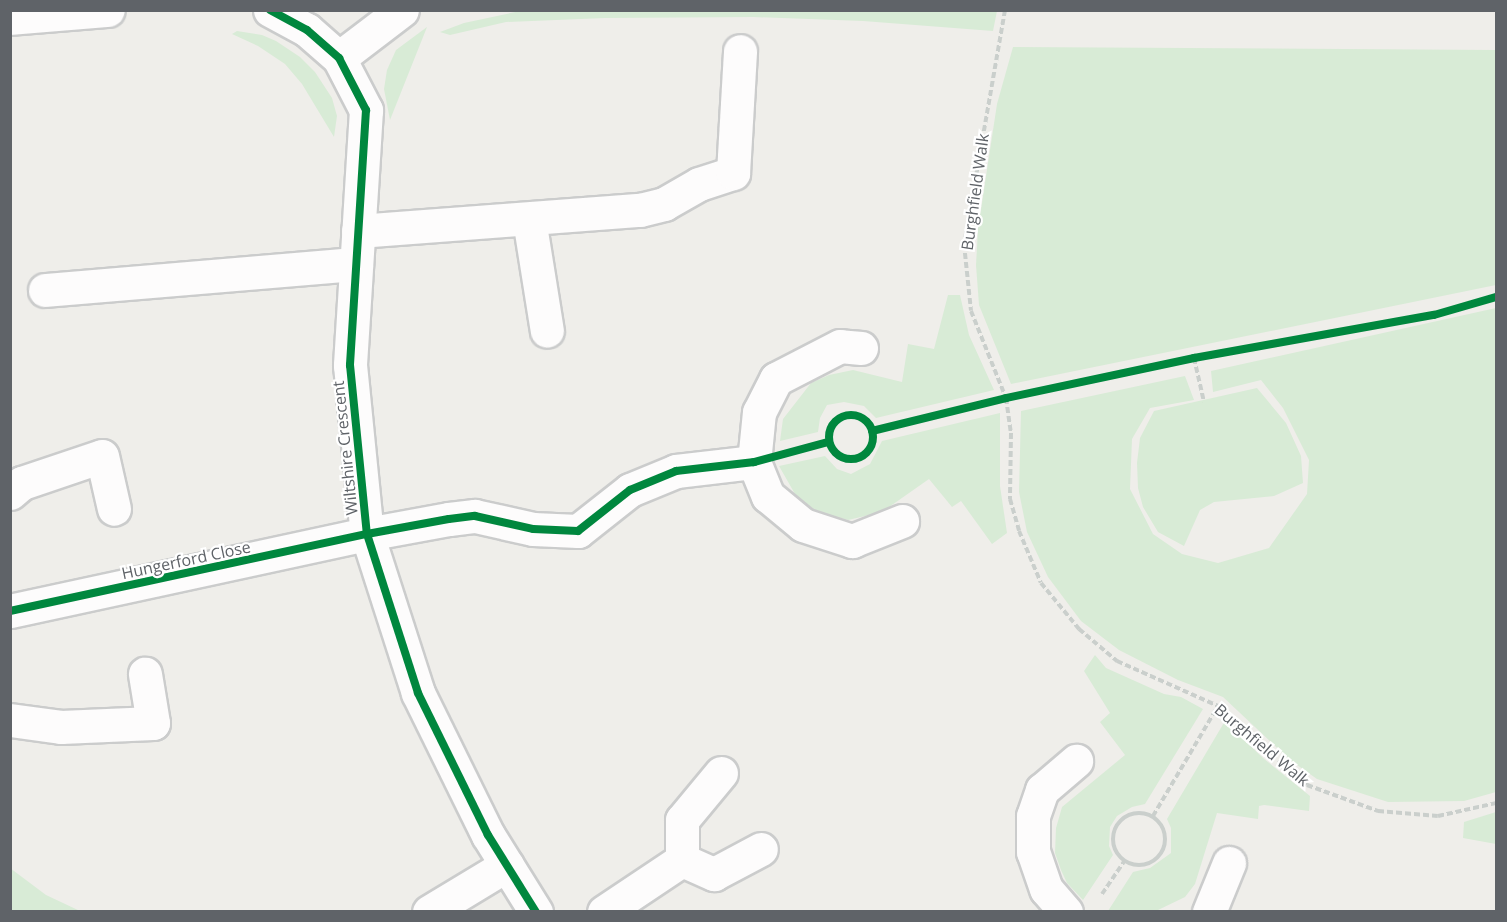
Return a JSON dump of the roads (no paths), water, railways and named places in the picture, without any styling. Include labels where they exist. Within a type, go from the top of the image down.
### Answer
[{"type":"street","points":[[10,18],[108,10]]},
{"type":"street","points":[[270,10],[307,30],[339,58],[402,10]]},
{"type":"street","points":[[358,231],[640,210],[664,204],[699,184],[733,173],[740,51]]},
{"type":"street","name":"Wiltshire Crescent","points":[[339,58],[366,110],[350,365],[367,534],[418,693],[488,835],[536,912]]},
{"type":"street","points":[[529,219],[547,331]]},
{"type":"street","points":[[45,290],[356,264]]},
{"type":"street","points":[[861,348],[840,346],[776,379],[759,412],[754,462],[768,496],[803,525],[852,541],[902,521]]},
{"type":"street","points":[[10,493],[22,483],[102,456],[114,508]]},
{"type":"street","name":"Hungerford Close","points":[[10,611],[367,534],[475,516],[533,529],[578,531],[630,490],[676,471],[754,462]]},
{"type":"street","points":[[10,720],[61,727],[153,723],[145,674]]},
{"type":"street","points":[[1076,761],[1042,790],[1033,816],[1033,852],[1046,889],[1081,907]]},
{"type":"street","points":[[682,860],[682,820],[721,773]]},
{"type":"street","points":[[682,860],[714,874],[761,849]]},
{"type":"street","points":[[604,912],[682,860]]},
{"type":"street","points":[[1209,912],[1229,863]]},
{"type":"street","points":[[429,912],[507,865]]}]
